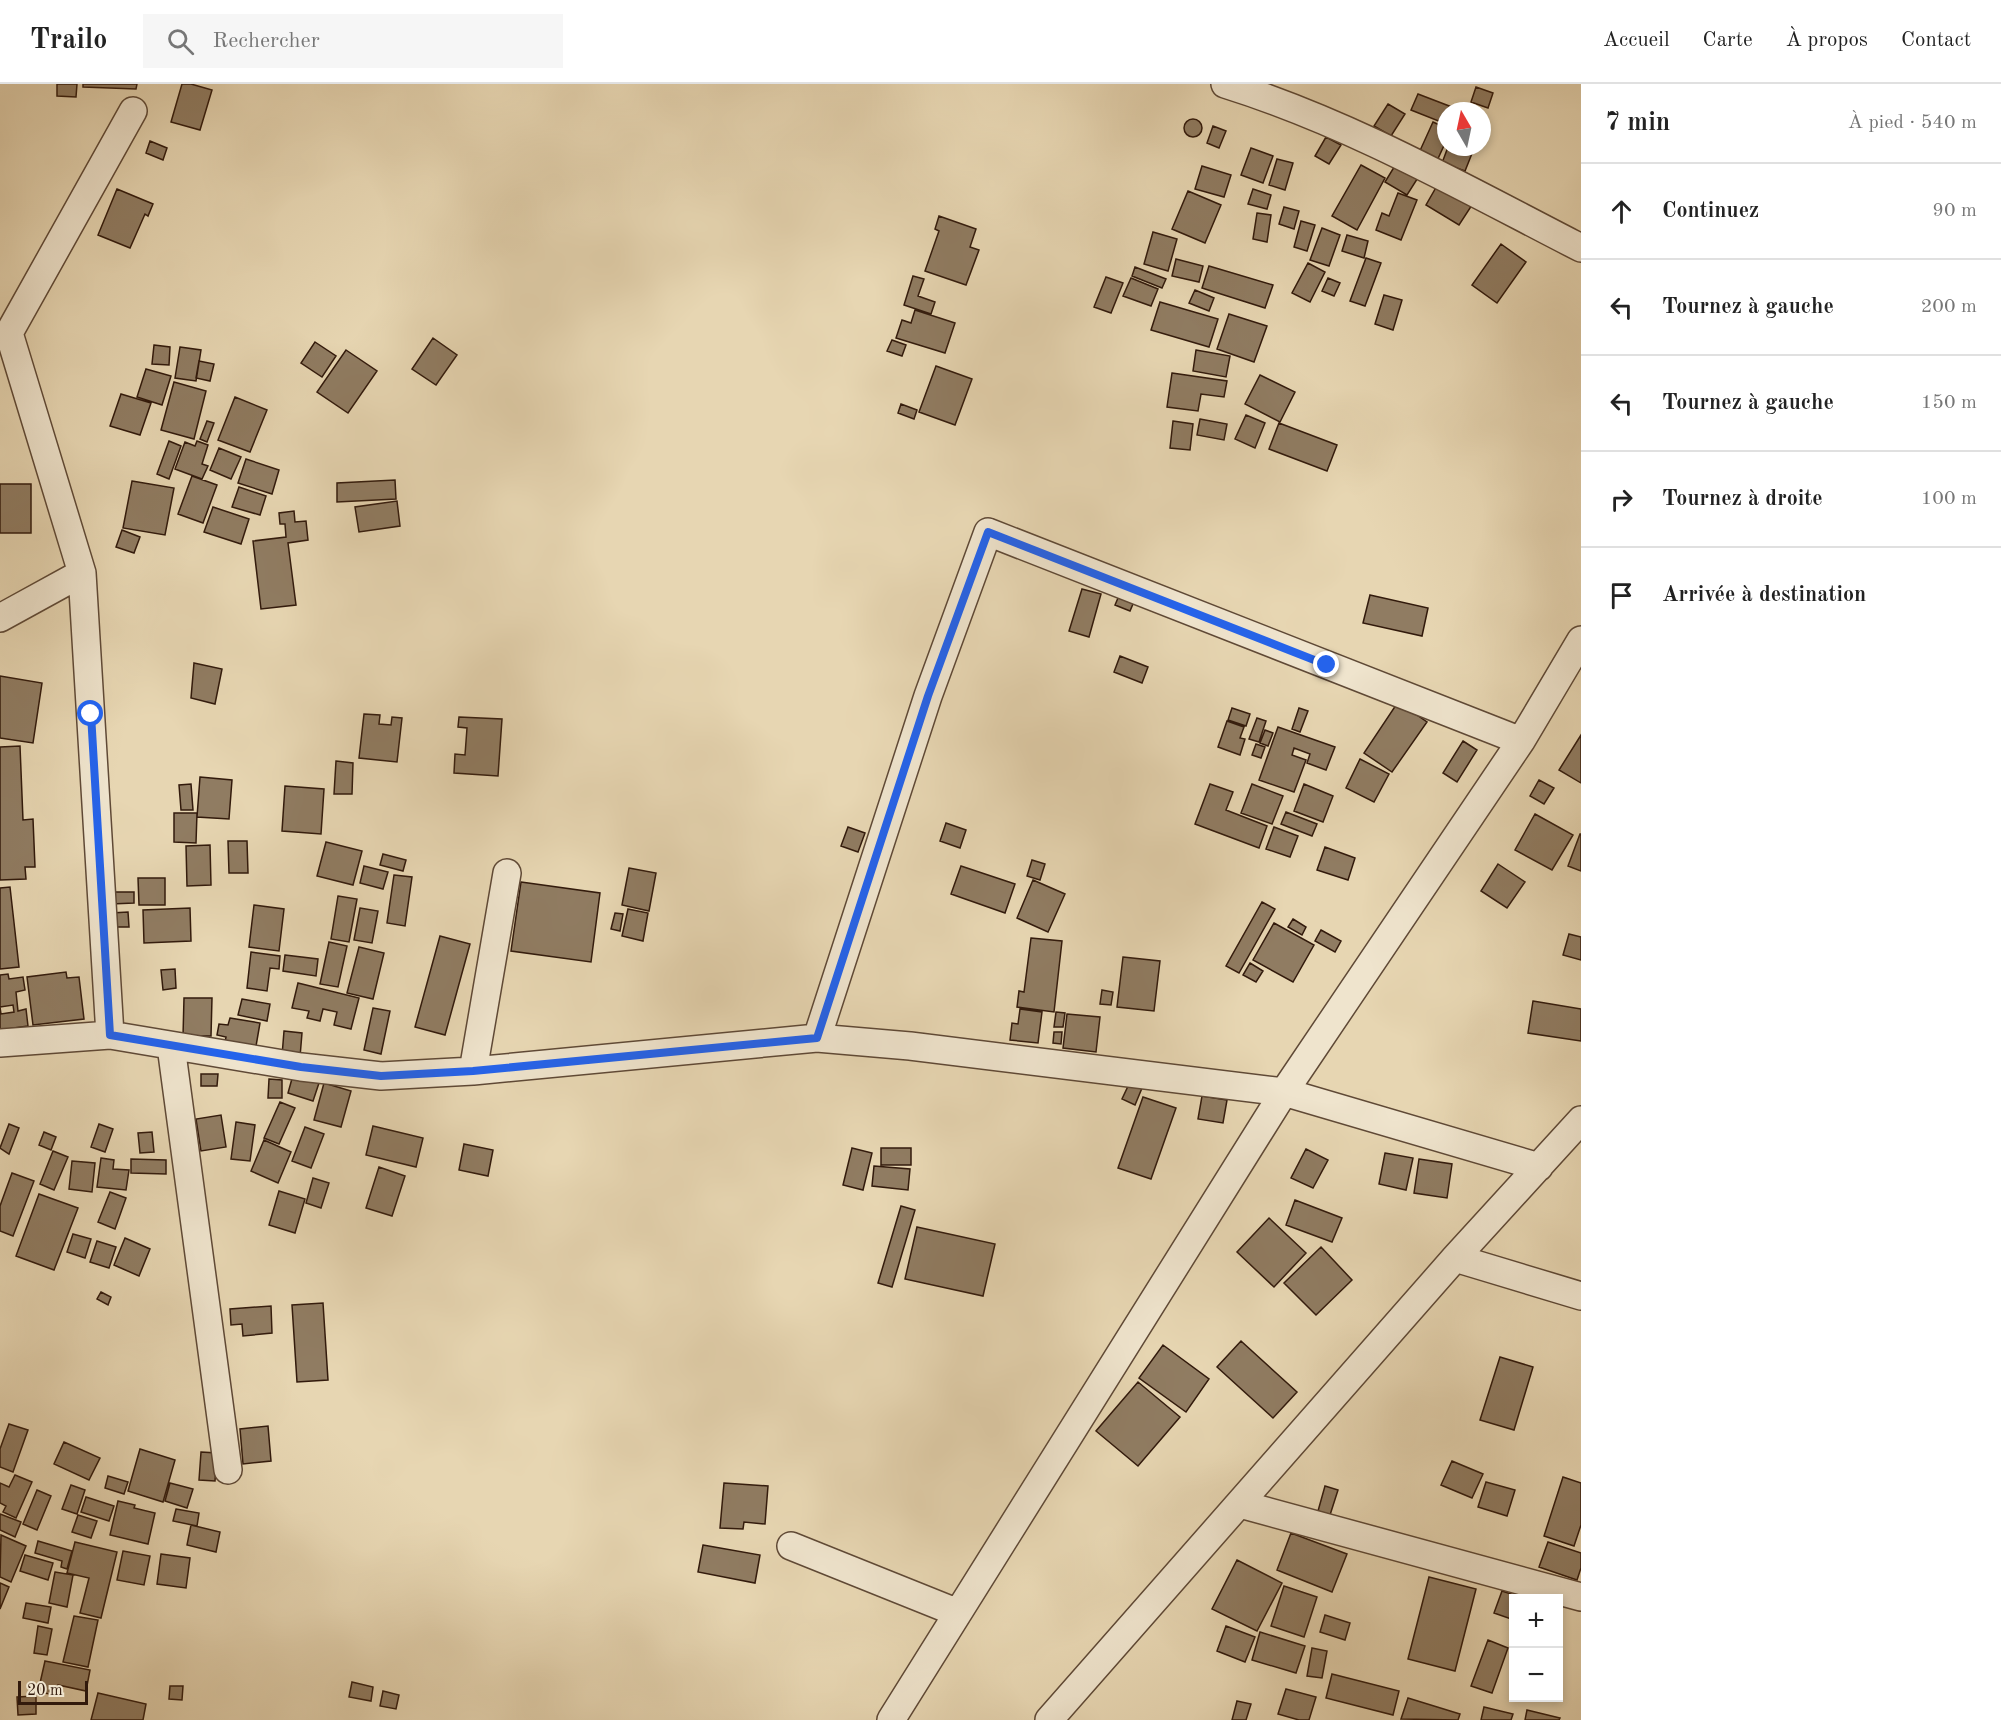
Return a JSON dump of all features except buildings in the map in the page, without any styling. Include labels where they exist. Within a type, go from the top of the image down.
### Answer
[{"type":"street","points":[[1241,86],[1391,149],[1581,248]]},
{"type":"street","points":[[110,1035],[82,573],[4,333],[133,111]]},
{"type":"street","points":[[817,1038],[928,696],[988,532],[1521,741]]},
{"type":"street","points":[[0,618],[82,573]]},
{"type":"street","points":[[891,1720],[1284,1092],[1521,741],[1581,640]]},
{"type":"street","points":[[473,1071],[507,873]]},
{"type":"street","points":[[0,1043],[110,1035],[301,1067],[381,1076],[473,1071],[817,1038],[910,1046],[1284,1092],[1539,1167]]},
{"type":"street","points":[[171,1046],[228,1470]]},
{"type":"street","points":[[1049,1720],[1455,1258],[1581,1120]]},
{"type":"street","points":[[1455,1258],[1581,1296]]},
{"type":"street","points":[[1239,1504],[1581,1598]]},
{"type":"street","points":[[791,1546],[958,1612]]},
{"type":"route","points":[[91,714],[110,1035],[301,1067],[381,1076],[473,1071],[817,1038],[928,696],[988,532],[1327,665]]}]
